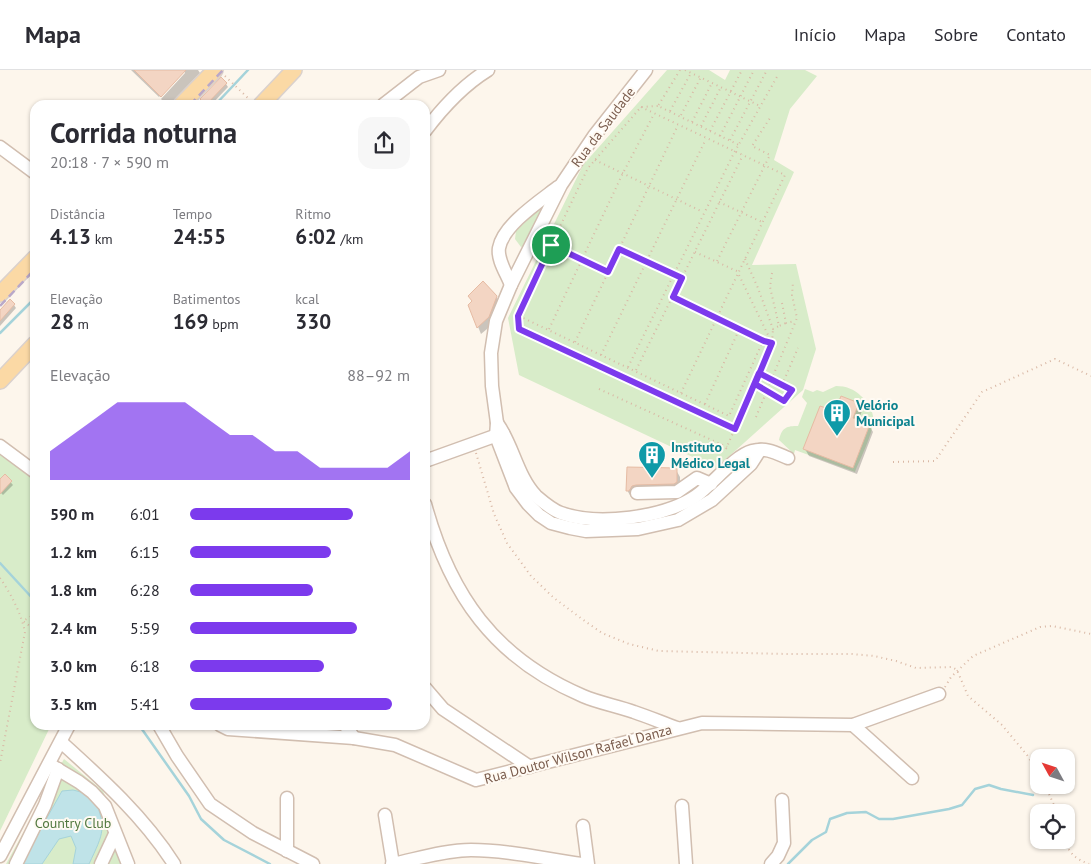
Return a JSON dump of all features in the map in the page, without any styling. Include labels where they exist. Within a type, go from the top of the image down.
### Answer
[{"type":"main road","points":[[257,100],[294,70]]},
{"type":"main road","points":[[186,100],[218,71]]},
{"type":"main road","points":[[0,294],[30,263]]},
{"type":"main road","points":[[0,381],[30,349]]},
{"type":"street","points":[[389,100],[419,77],[439,70]]},
{"type":"street","points":[[430,124],[457,93],[488,70]]},
{"type":"street","name":"Rua da Saudade","points":[[646,70],[594,136],[561,185],[511,285],[496,321],[491,353],[492,386],[499,430],[516,488],[539,515],[551,522],[570,528],[586,530],[638,529],[678,520],[712,500],[746,460],[748,452],[771,450],[788,458]]},
{"type":"street","points":[[0,147],[30,169]]},
{"type":"street","name":"Rua da Saudade","points":[[511,285],[500,259],[499,248],[505,235],[515,222],[561,185]]},
{"type":"street","points":[[430,458],[474,443],[499,430]]},
{"type":"street","name":"Rua da Saudade","points":[[499,430],[528,485],[536,496],[559,513],[579,518],[608,520],[654,513],[672,508],[688,500],[746,460]]},
{"type":"street","points":[[0,446],[30,468]]},
{"type":"street","points":[[637,493],[677,492],[697,478],[711,484]]},
{"type":"street","points":[[430,523],[450,575],[470,608],[496,640],[529,666],[584,697],[635,712],[677,728]]},
{"type":"street","points":[[430,694],[443,709],[530,767]]},
{"type":"street","name":"Rua Doutor Wilson Rafael Danza","points":[[242,730],[354,738],[395,745],[476,780],[702,723],[854,725],[938,694]]},
{"type":"street","points":[[854,725],[912,778]]},
{"type":"street","points":[[16,864],[45,805],[53,767],[61,742],[67,730]]},
{"type":"street","points":[[162,730],[210,804],[254,833],[312,864]]},
{"type":"street","points":[[348,730],[354,738]]},
{"type":"street","points":[[61,742],[132,810],[164,848],[174,864]]},
{"type":"street","points":[[53,767],[79,782],[105,806],[128,864]]},
{"type":"street","points":[[0,856],[53,767]]},
{"type":"street","points":[[287,798],[287,851]]},
{"type":"street","points":[[770,864],[778,856],[784,843],[782,800]]},
{"type":"street","points":[[682,806],[686,864]]},
{"type":"street","points":[[385,815],[392,864],[444,853],[470,850],[509,853],[582,864]]},
{"type":"street","points":[[583,826],[588,864]]},
{"type":"street","points":[[101,864],[115,834]]},
{"type":"path","points":[[658,106],[680,70]]},
{"type":"path","points":[[685,70],[760,106]]},
{"type":"path","points":[[710,131],[742,70]]},
{"type":"path","points":[[720,136],[754,70]]},
{"type":"path","points":[[730,140],[766,70]]},
{"type":"path","points":[[218,71],[253,100]]},
{"type":"path","points":[[670,111],[691,73]]},
{"type":"path","points":[[628,367],[734,152],[778,76]]},
{"type":"path","points":[[680,116],[701,78]]},
{"type":"path","points":[[692,122],[712,83]]},
{"type":"path","points":[[701,126],[721,87]]},
{"type":"path","points":[[735,429],[519,329],[518,316],[588,168],[641,108],[658,106],[739,145]]},
{"type":"path","points":[[641,108],[785,175],[681,393]]},
{"type":"path","points":[[548,330],[622,174],[654,114]]},
{"type":"path","points":[[717,261],[770,155],[752,146],[770,118]]},
{"type":"path","points":[[575,343],[678,125]]},
{"type":"path","points":[[601,355],[706,139]]},
{"type":"path","points":[[636,371],[743,155]]},
{"type":"path","points":[[595,160],[704,212]]},
{"type":"path","points":[[720,202],[762,222]]},
{"type":"path","points":[[535,236],[608,272]]},
{"type":"path","points":[[619,249],[682,278]]},
{"type":"path","points":[[695,251],[738,272],[772,343]]},
{"type":"path","points":[[599,389],[727,448],[772,343],[773,329],[758,288],[744,259]]},
{"type":"path","points":[[772,273],[770,287],[779,326]]},
{"type":"path","points":[[756,417],[797,318],[792,295],[793,282]]},
{"type":"path","points":[[673,297],[739,330],[772,343]]},
{"type":"path","points":[[782,303],[786,324]]},
{"type":"path","points":[[518,316],[729,416],[764,341]]},
{"type":"path","points":[[773,329],[796,321]]},
{"type":"path","points":[[705,404],[739,330]]},
{"type":"path","points":[[782,385],[798,348]]},
{"type":"path","points":[[892,462],[934,461],[982,392],[1054,359],[1091,376]]},
{"type":"path","points":[[755,384],[784,401],[792,390],[772,378],[759,373]]},
{"type":"path","points":[[474,443],[494,514],[507,544],[530,576],[554,598],[602,633],[629,644],[659,651],[852,654],[889,659],[916,668],[952,667],[957,670],[968,696],[1002,725],[1030,760]]},
{"type":"path","points":[[0,578],[23,622],[25,632],[0,763]]},
{"type":"path","points":[[23,622],[30,617]]},
{"type":"path","points":[[23,622],[30,627]]},
{"type":"path","points":[[938,694],[943,692],[951,677],[973,656],[1040,627],[1052,626],[1091,634]]},
{"type":"path","points":[[1068,849],[1070,853],[1089,864]]},
{"type":"green space","points":[[667,70],[709,70],[725,80],[730,70],[805,70],[817,76],[790,109],[774,160],[794,172],[752,265],[796,264],[816,349],[803,390],[716,468],[519,375],[508,318],[583,165]]},
{"type":"green space","points":[[541,207],[545,210],[524,246],[521,247],[515,239],[516,231]]},
{"type":"green space","points":[[836,386],[850,388],[858,394],[865,400],[873,416],[870,436],[855,472],[795,450],[794,454],[779,440],[786,428],[798,426],[807,403],[802,397],[805,389],[813,392],[817,390],[823,392]]},
{"type":"green space","points":[[0,453],[30,475],[30,730],[49,730],[0,831]]},
{"type":"green space","name":"Country Club","points":[[64,759],[103,791],[133,864],[6,864]]},
{"type":"water","points":[[73,790],[93,795],[102,823],[101,837],[89,864],[73,864],[76,848],[71,836],[59,839],[42,864],[21,864],[62,791]]},
{"type":"building","points":[[134,70],[186,70],[161,97]]},
{"type":"building","points":[[221,77],[227,83],[211,100],[200,99]]},
{"type":"building","points":[[483,281],[497,296],[489,317],[477,328],[468,305],[472,301],[468,296]]},
{"type":"building","points":[[10,299],[15,304],[0,321],[0,310]]},
{"type":"building","name":"Velório Municipal","points":[[841,396],[859,403],[853,418],[870,424],[853,468],[803,449],[820,406],[835,411]]},
{"type":"building","name":"Instituto Médico Legal","points":[[627,467],[677,468],[677,482],[674,484],[636,485],[632,486],[629,491],[626,491]]},
{"type":"building","points":[[5,474],[12,481],[0,494],[0,479]]},
{"type":"waterway","points":[[220,100],[248,70]]},
{"type":"waterway","points":[[0,333],[30,303]]},
{"type":"waterway","points":[[0,563],[30,596]]},
{"type":"waterway","points":[[143,730],[189,796],[201,819],[224,840],[270,864]]},
{"type":"waterway","points":[[788,864],[812,840],[826,832],[830,819],[847,813],[866,812],[879,819],[893,819],[949,809],[962,805],[975,789],[989,785],[1033,795]]},
{"type":"railway","points":[[195,100],[223,70]]},
{"type":"railway","points":[[0,306],[30,274]]},
{"type":"place","name":"Velório Municipal","points":[[837,437]]},
{"type":"place","name":"Instituto Médico Legal","points":[[652,479]]},
{"type":"route","points":[[551,245],[518,316],[519,329],[735,429],[759,373],[772,378],[792,390],[784,401],[755,384],[759,373],[772,343],[716,319],[673,297],[682,278],[619,249],[608,272],[551,245]]}]
